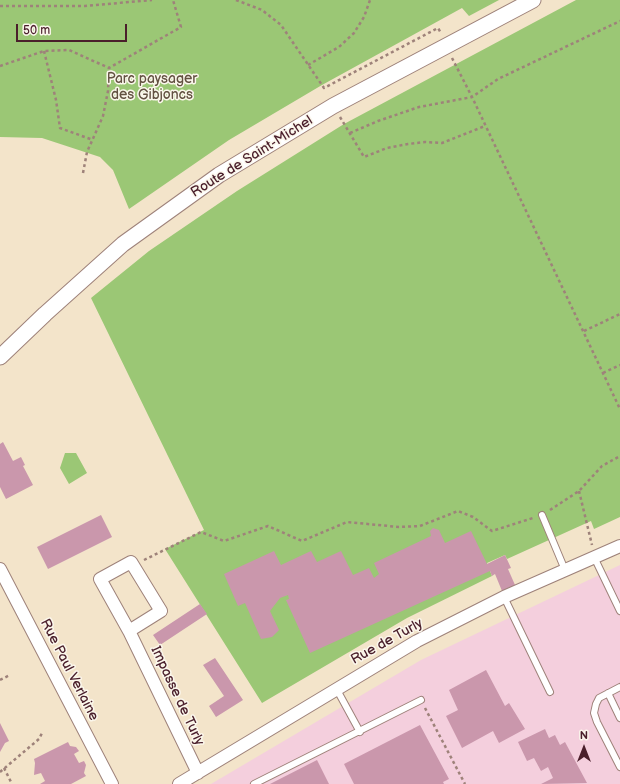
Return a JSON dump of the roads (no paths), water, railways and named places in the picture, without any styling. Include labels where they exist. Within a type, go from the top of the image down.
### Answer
[{"type":"street","name":"Route de Saint-Michel","points":[[0,357],[45,314],[123,244],[219,175],[333,106],[528,1]]},
{"type":"street","name":"Rue de Turly","points":[[179,784],[416,641],[504,597],[620,546]]},
{"type":"street","name":"Impasse de Turly","points":[[130,631],[161,611],[131,562],[100,579],[130,631],[198,773]]},
{"type":"street","name":"Rue Paul Verlaine","points":[[0,569],[112,784]]},
{"type":"lane","points":[[542,515],[565,570]]},
{"type":"lane","points":[[594,557],[620,611]]},
{"type":"lane","points":[[504,597],[550,692]]},
{"type":"lane","points":[[620,687],[599,698],[594,713],[597,722],[620,767]]},
{"type":"lane","points":[[336,688],[360,732]]},
{"type":"lane","points":[[608,693],[620,718]]},
{"type":"lane","points":[[254,784],[421,700]]},
{"type":"park label","name":"Parc paysager des Gibjoncs","points":[[152,88]]}]
